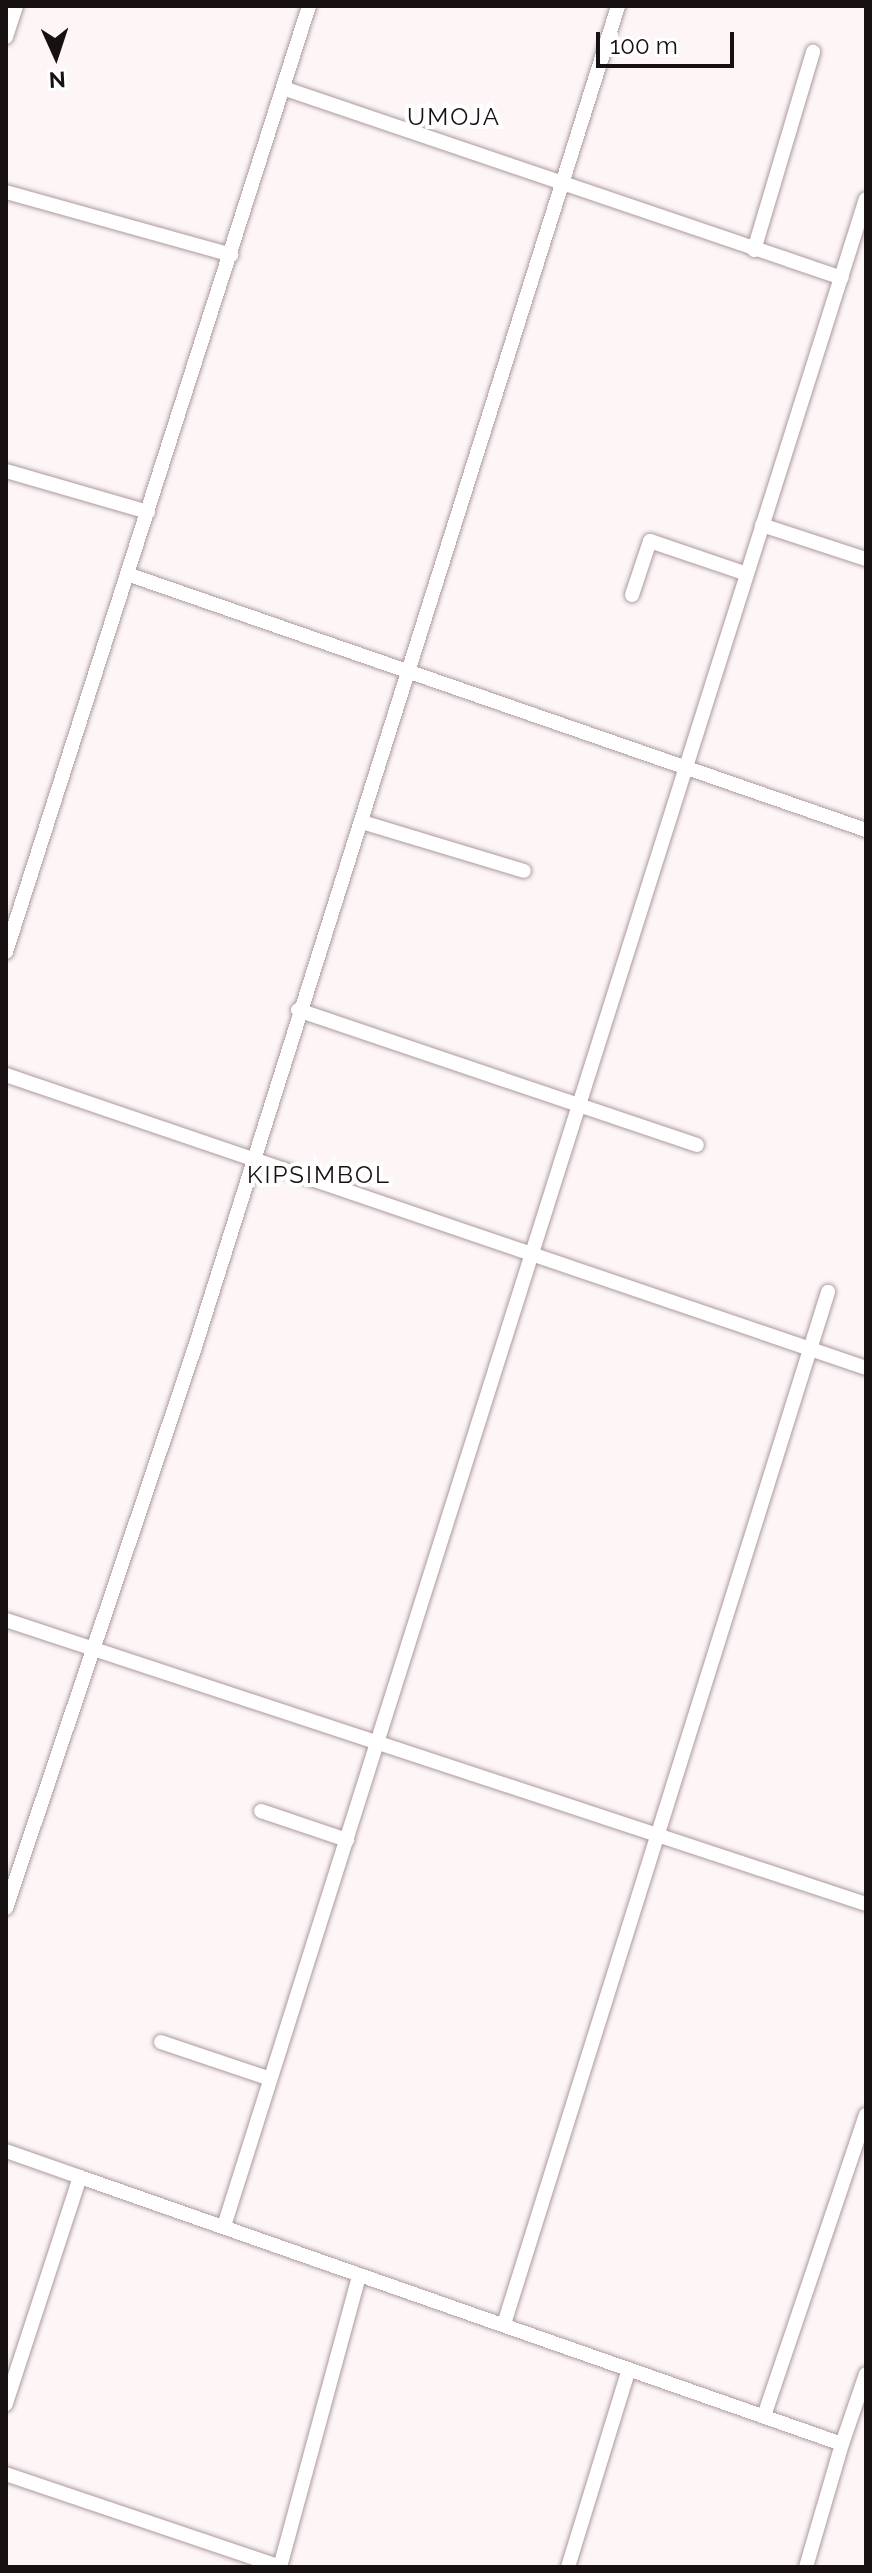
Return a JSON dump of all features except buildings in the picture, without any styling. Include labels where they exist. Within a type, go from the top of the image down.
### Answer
[{"type":"street","points":[[6,37],[16,6]]},
{"type":"street","points":[[6,952],[308,9],[292,6]]},
{"type":"street","points":[[6,1908],[362,822],[558,185],[618,6]]},
{"type":"street","points":[[754,250],[813,52]]},
{"type":"street","points":[[283,88],[558,185],[842,278]]},
{"type":"street","points":[[6,192],[231,255]]},
{"type":"street","points":[[224,2226],[268,2078],[381,1743],[687,766],[744,573],[866,199]]},
{"type":"street","points":[[6,471],[148,512]]},
{"type":"street","points":[[762,525],[866,559]]},
{"type":"street","points":[[632,595],[650,541],[744,573]]},
{"type":"street","points":[[127,574],[866,830]]},
{"type":"street","points":[[362,822],[524,871]]},
{"type":"street","points":[[298,1010],[579,1108],[697,1145]]},
{"type":"street","points":[[6,1075],[251,1160],[535,1251],[866,1368]]},
{"type":"street","points":[[504,2324],[828,1292]]},
{"type":"street","points":[[6,1620],[656,1832],[866,1904]]},
{"type":"street","points":[[261,1811],[347,1840]]},
{"type":"street","points":[[161,2042],[268,2078]]},
{"type":"street","points":[[764,2416],[866,2115]]},
{"type":"street","points":[[6,2151],[842,2444]]},
{"type":"street","points":[[6,2404],[80,2177]]},
{"type":"street","points":[[6,2474],[280,2567],[359,2277]]},
{"type":"street","points":[[568,2567],[629,2369]]},
{"type":"street","points":[[806,2567],[866,2374]]},
{"type":"district","name":"UMOJA","points":[[454,117]]},
{"type":"district","name":"KIPSIMBOL","points":[[319,1175]]}]
